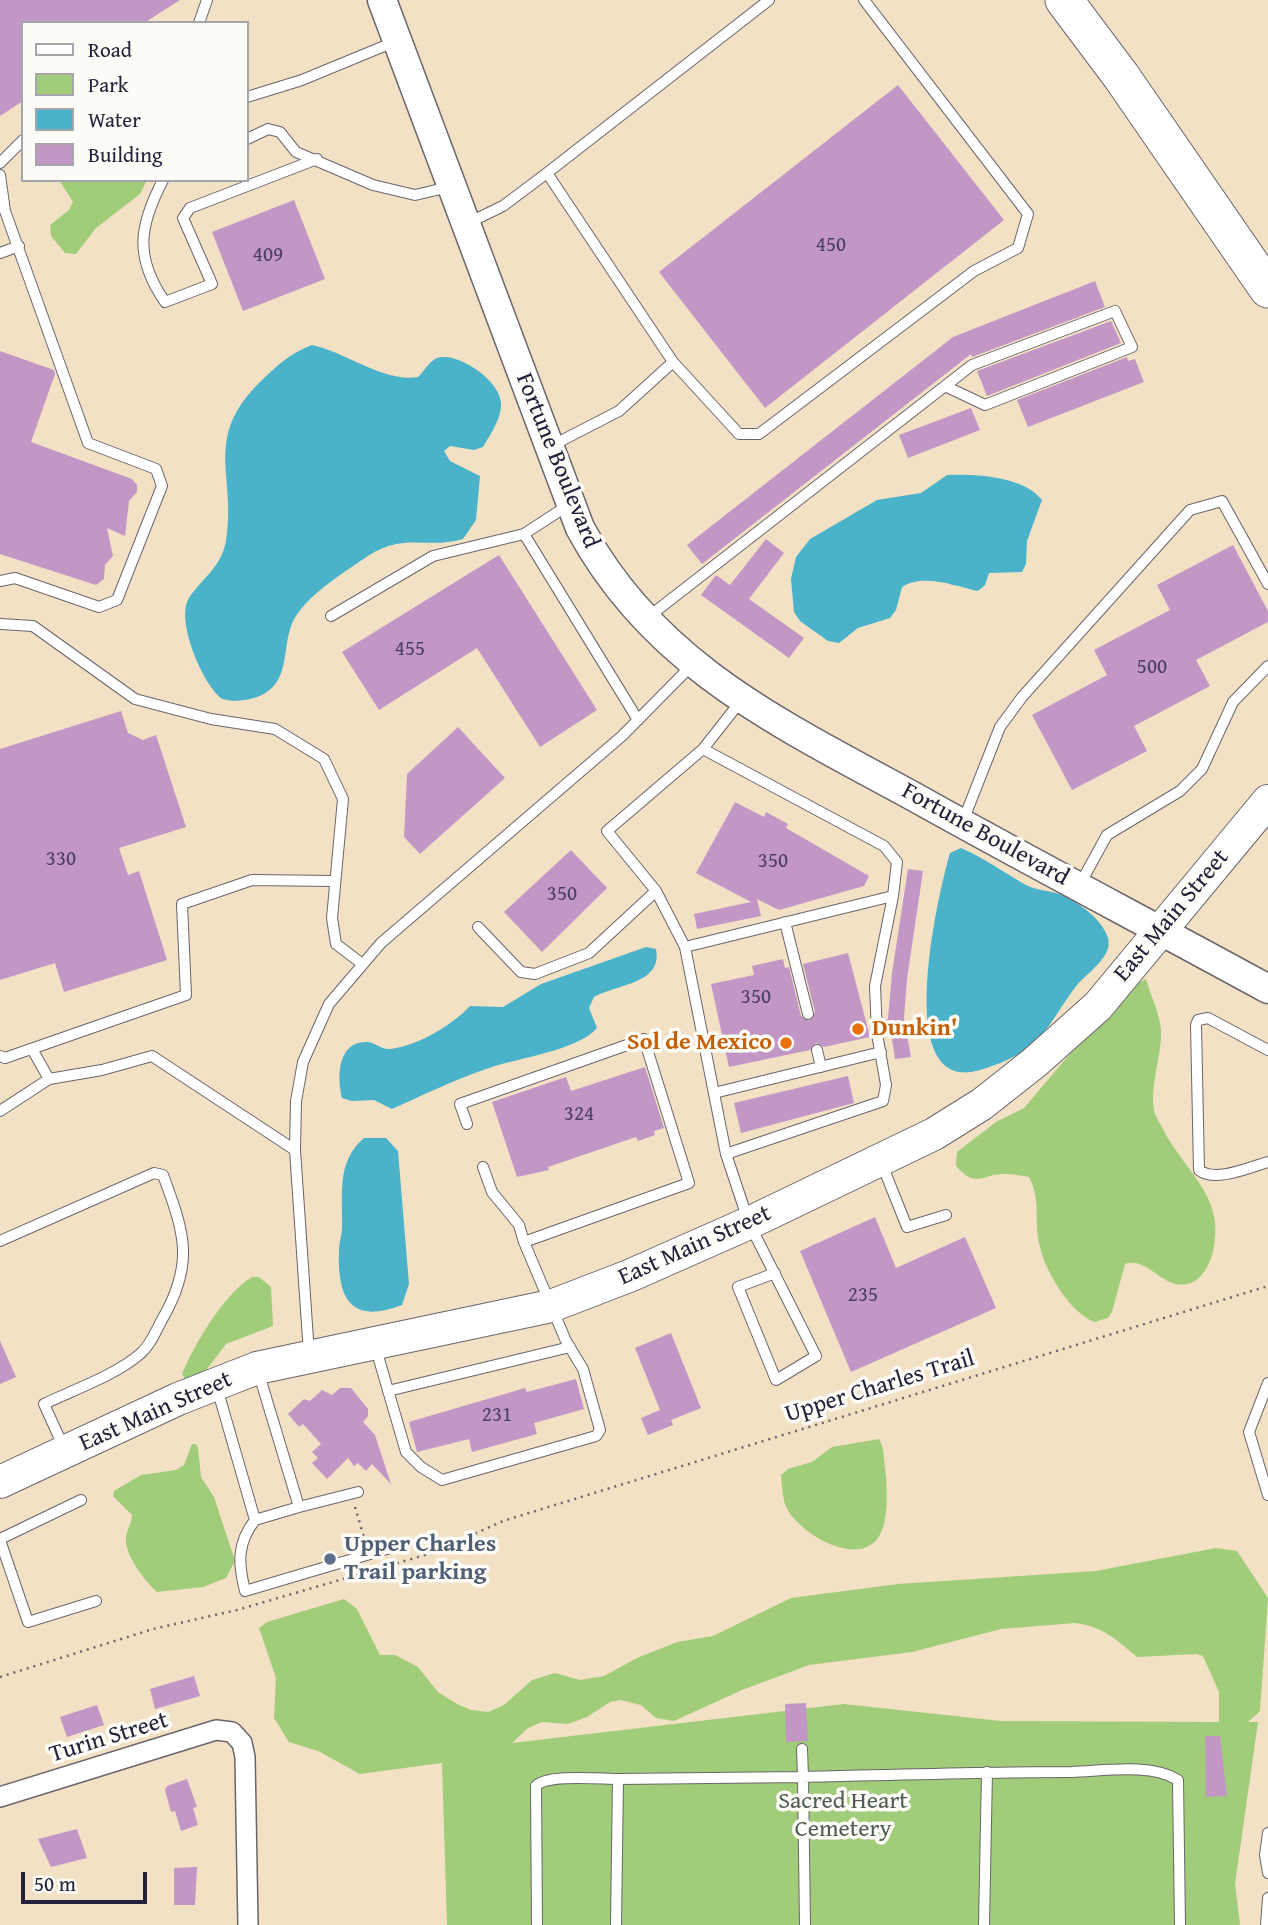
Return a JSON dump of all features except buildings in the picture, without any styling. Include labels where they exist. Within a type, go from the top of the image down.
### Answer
[{"type":"highway","points":[[1064,0],[1129,87],[1268,289]]},
{"type":"main road","name":"Fortune Boulevard","points":[[382,0],[571,504],[599,564],[644,621],[693,664],[743,699],[962,823],[1268,989]]},
{"type":"main road","name":"East Main Street","points":[[0,1482],[257,1368],[309,1354],[551,1306],[629,1276],[881,1162],[982,1104],[1034,1063],[1098,1006],[1265,810]]},
{"type":"street","name":"Turin Street","points":[[0,1797],[216,1730],[232,1732],[242,1743],[245,1757],[248,1925]]},
{"type":"lane","points":[[201,21],[207,0]]},
{"type":"lane","points":[[467,223],[503,206],[769,0]]},
{"type":"lane","points":[[547,173],[673,362],[739,434],[760,434],[974,271],[1018,248],[1028,214],[864,0]]},
{"type":"lane","points":[[248,97],[302,80],[398,41]]},
{"type":"lane","points":[[248,139],[268,129],[280,132],[296,152],[373,186],[415,195],[452,186]]},
{"type":"lane","points":[[0,163],[21,142]]},
{"type":"lane","points":[[162,182],[146,213],[142,252],[165,302],[212,284],[183,218],[190,208],[317,159]]},
{"type":"lane","points":[[0,175],[1,198],[88,443],[156,469],[162,486],[117,600],[99,607],[15,578],[0,581]]},
{"type":"lane","points":[[0,253],[19,246]]},
{"type":"lane","points":[[644,621],[945,386],[972,365],[1115,311],[1132,347],[985,405],[945,386]]},
{"type":"lane","points":[[549,447],[619,411],[673,362]]},
{"type":"lane","points":[[962,823],[1000,727],[1007,717],[1189,510],[1222,501],[1268,584]]},
{"type":"lane","points":[[331,616],[433,556],[524,534],[571,504]]},
{"type":"lane","points":[[524,534],[638,720]]},
{"type":"lane","points":[[0,624],[33,626],[135,699],[211,719],[275,729],[324,759],[343,800],[332,918],[336,944],[361,963]]},
{"type":"lane","points":[[309,1354],[295,1150],[296,1101],[303,1062],[329,1004],[361,963],[638,720],[693,664]]},
{"type":"lane","points":[[1079,886],[1107,835],[1180,791],[1202,769],[1233,702],[1268,666]]},
{"type":"lane","points":[[743,699],[703,749],[607,831],[656,891],[685,947],[726,1154],[749,1223],[775,1273],[816,1356],[776,1380],[738,1287],[775,1273]]},
{"type":"lane","points":[[703,749],[884,846],[897,862],[875,986],[887,1085],[883,1101],[726,1154]]},
{"type":"lane","points":[[0,1056],[5,1058],[186,995],[183,904],[251,880],[335,881]]},
{"type":"lane","points":[[478,927],[521,972],[535,974],[589,953],[656,891]]},
{"type":"lane","points":[[685,947],[893,896]]},
{"type":"lane","points":[[785,922],[808,1014]]},
{"type":"lane","points":[[1268,1050],[1208,1018],[1198,1020],[1196,1025],[1199,1170],[1210,1174],[1240,1171],[1268,1162]]},
{"type":"lane","points":[[467,1124],[460,1104],[644,1039],[689,1183],[524,1242]]},
{"type":"lane","points":[[32,1049],[49,1079]]},
{"type":"lane","points":[[817,1050],[821,1067]]},
{"type":"lane","points":[[715,1093],[881,1052]]},
{"type":"lane","points":[[0,1111],[49,1079],[152,1056],[295,1150]]},
{"type":"lane","points":[[881,1162],[907,1227],[946,1215]]},
{"type":"lane","points":[[374,1342],[406,1452],[421,1468],[442,1480],[596,1436],[600,1430],[583,1369],[551,1306],[519,1225],[492,1192],[483,1167]]},
{"type":"lane","points":[[0,1241],[154,1173],[163,1175],[183,1229],[183,1272],[167,1311],[146,1348],[129,1362],[44,1405],[66,1452]]},
{"type":"lane","points":[[388,1391],[570,1347]]},
{"type":"lane","points":[[257,1368],[299,1507]]},
{"type":"lane","points":[[1268,1383],[1249,1432],[1268,1495]]},
{"type":"lane","points":[[216,1384],[256,1520]]},
{"type":"lane","points":[[355,1493],[256,1520],[246,1533],[240,1553],[246,1591],[407,1543]]},
{"type":"lane","points":[[81,1500],[0,1540],[28,1622],[96,1601]]},
{"type":"lane","points":[[802,1749],[805,1925]]},
{"type":"lane","points":[[537,1925],[536,1786],[540,1781],[1142,1771],[1169,1774],[1178,1780],[1180,1925]]},
{"type":"lane","points":[[984,1925],[987,1772]]},
{"type":"lane","points":[[616,1925],[618,1779]]},
{"type":"lane","points":[[1268,1833],[1265,1854],[1268,1872]]},
{"type":"lane","points":[[1266,1925],[1268,1898]]},
{"type":"path","name":"Upper Charles Trail","points":[[503,1521],[1268,1286]]},
{"type":"path","points":[[355,1493],[374,1570]]},
{"type":"path","points":[[0,1677],[153,1629]]},
{"type":"green space","points":[[60,182],[146,182],[140,194],[96,228],[76,254],[65,253],[51,236],[50,225],[69,210],[73,202]]},
{"type":"green space","points":[[1146,979],[1161,1030],[1153,1100],[1155,1112],[1172,1145],[1209,1200],[1214,1215],[1213,1252],[1200,1276],[1183,1285],[1166,1280],[1142,1265],[1125,1264],[1112,1312],[1108,1318],[1094,1322],[1068,1301],[1043,1257],[1038,1238],[1035,1195],[1029,1177],[998,1174],[980,1179],[969,1177],[956,1166],[957,1152],[996,1122],[1024,1108],[1124,990]]},
{"type":"green space","points":[[252,1277],[259,1277],[271,1287],[273,1326],[226,1344],[198,1381],[187,1382],[182,1374],[202,1334],[231,1295]]},
{"type":"green space","points":[[879,1439],[884,1457],[887,1503],[882,1530],[874,1542],[863,1548],[835,1546],[821,1540],[797,1522],[785,1504],[781,1475],[788,1469],[812,1462],[832,1447]]},
{"type":"green space","points":[[192,1444],[196,1444],[198,1448],[201,1477],[214,1497],[235,1561],[226,1578],[203,1587],[157,1592],[141,1575],[128,1552],[126,1537],[132,1515],[113,1496],[114,1491],[141,1475],[176,1470],[184,1465]]},
{"type":"green space","name":"Sacred Heart Cemetery","points":[[1216,1548],[1237,1551],[1268,1598],[1260,1711],[1248,1722],[1258,1722],[1235,1884],[1240,1925],[447,1925],[442,1763],[360,1774],[318,1751],[289,1742],[274,1718],[276,1678],[259,1628],[267,1622],[344,1599],[357,1609],[380,1655],[395,1655],[418,1667],[438,1692],[457,1704],[471,1710],[488,1712],[504,1705],[532,1680],[555,1673],[580,1680],[604,1676],[637,1658],[677,1642],[713,1636],[791,1598],[898,1584],[1096,1571]],"holes":[[[1075,1623],[1109,1635],[1137,1657],[1196,1654],[1203,1656],[1219,1692],[1219,1722],[1001,1721],[844,1704],[512,1743],[528,1728],[542,1722],[568,1724],[587,1717],[610,1702],[621,1700],[641,1705],[656,1718],[674,1721],[742,1690],[809,1665],[912,1652],[1001,1629]]]},
{"type":"water","points":[[312,345],[392,376],[418,377],[431,362],[442,357],[460,360],[487,378],[494,386],[501,403],[498,420],[489,437],[483,447],[474,450],[450,446],[444,451],[450,461],[480,476],[476,520],[463,539],[391,545],[338,576],[312,597],[298,613],[288,636],[281,673],[276,683],[267,692],[254,698],[230,701],[222,699],[215,692],[200,667],[188,636],[186,608],[189,598],[224,550],[228,518],[225,458],[232,422],[242,402],[260,382],[284,360]]},
{"type":"water","points":[[947,475],[985,476],[1011,481],[1034,492],[1042,500],[1027,541],[1026,564],[1022,572],[989,573],[985,585],[978,591],[939,582],[910,583],[902,587],[896,610],[890,618],[858,628],[839,643],[828,641],[800,621],[794,612],[791,579],[796,557],[810,539],[877,500],[921,493]]},
{"type":"water","points":[[961,848],[1026,885],[1058,893],[1075,902],[1101,925],[1109,945],[1103,958],[1077,985],[1040,1037],[1013,1057],[980,1070],[952,1070],[936,1053],[928,1023],[927,986],[937,907],[950,853]]},
{"type":"water","points":[[646,947],[656,949],[656,961],[652,969],[636,981],[594,997],[589,1008],[597,1028],[575,1043],[474,1073],[392,1109],[374,1100],[352,1101],[342,1098],[341,1063],[344,1054],[356,1044],[369,1042],[384,1048],[402,1047],[423,1039],[454,1021],[470,1006],[503,1007],[541,984]]},
{"type":"water","points":[[364,1138],[386,1138],[398,1151],[409,1284],[402,1305],[370,1312],[350,1303],[344,1294],[339,1266],[345,1168],[355,1147]]},
{"type":"place","name":"Dunkin'","points":[[858,1029]]},
{"type":"place","name":"Sol de Mexico","points":[[786,1043]]},
{"type":"place","name":"Upper Charles Trail parking","points":[[330,1559]]}]
